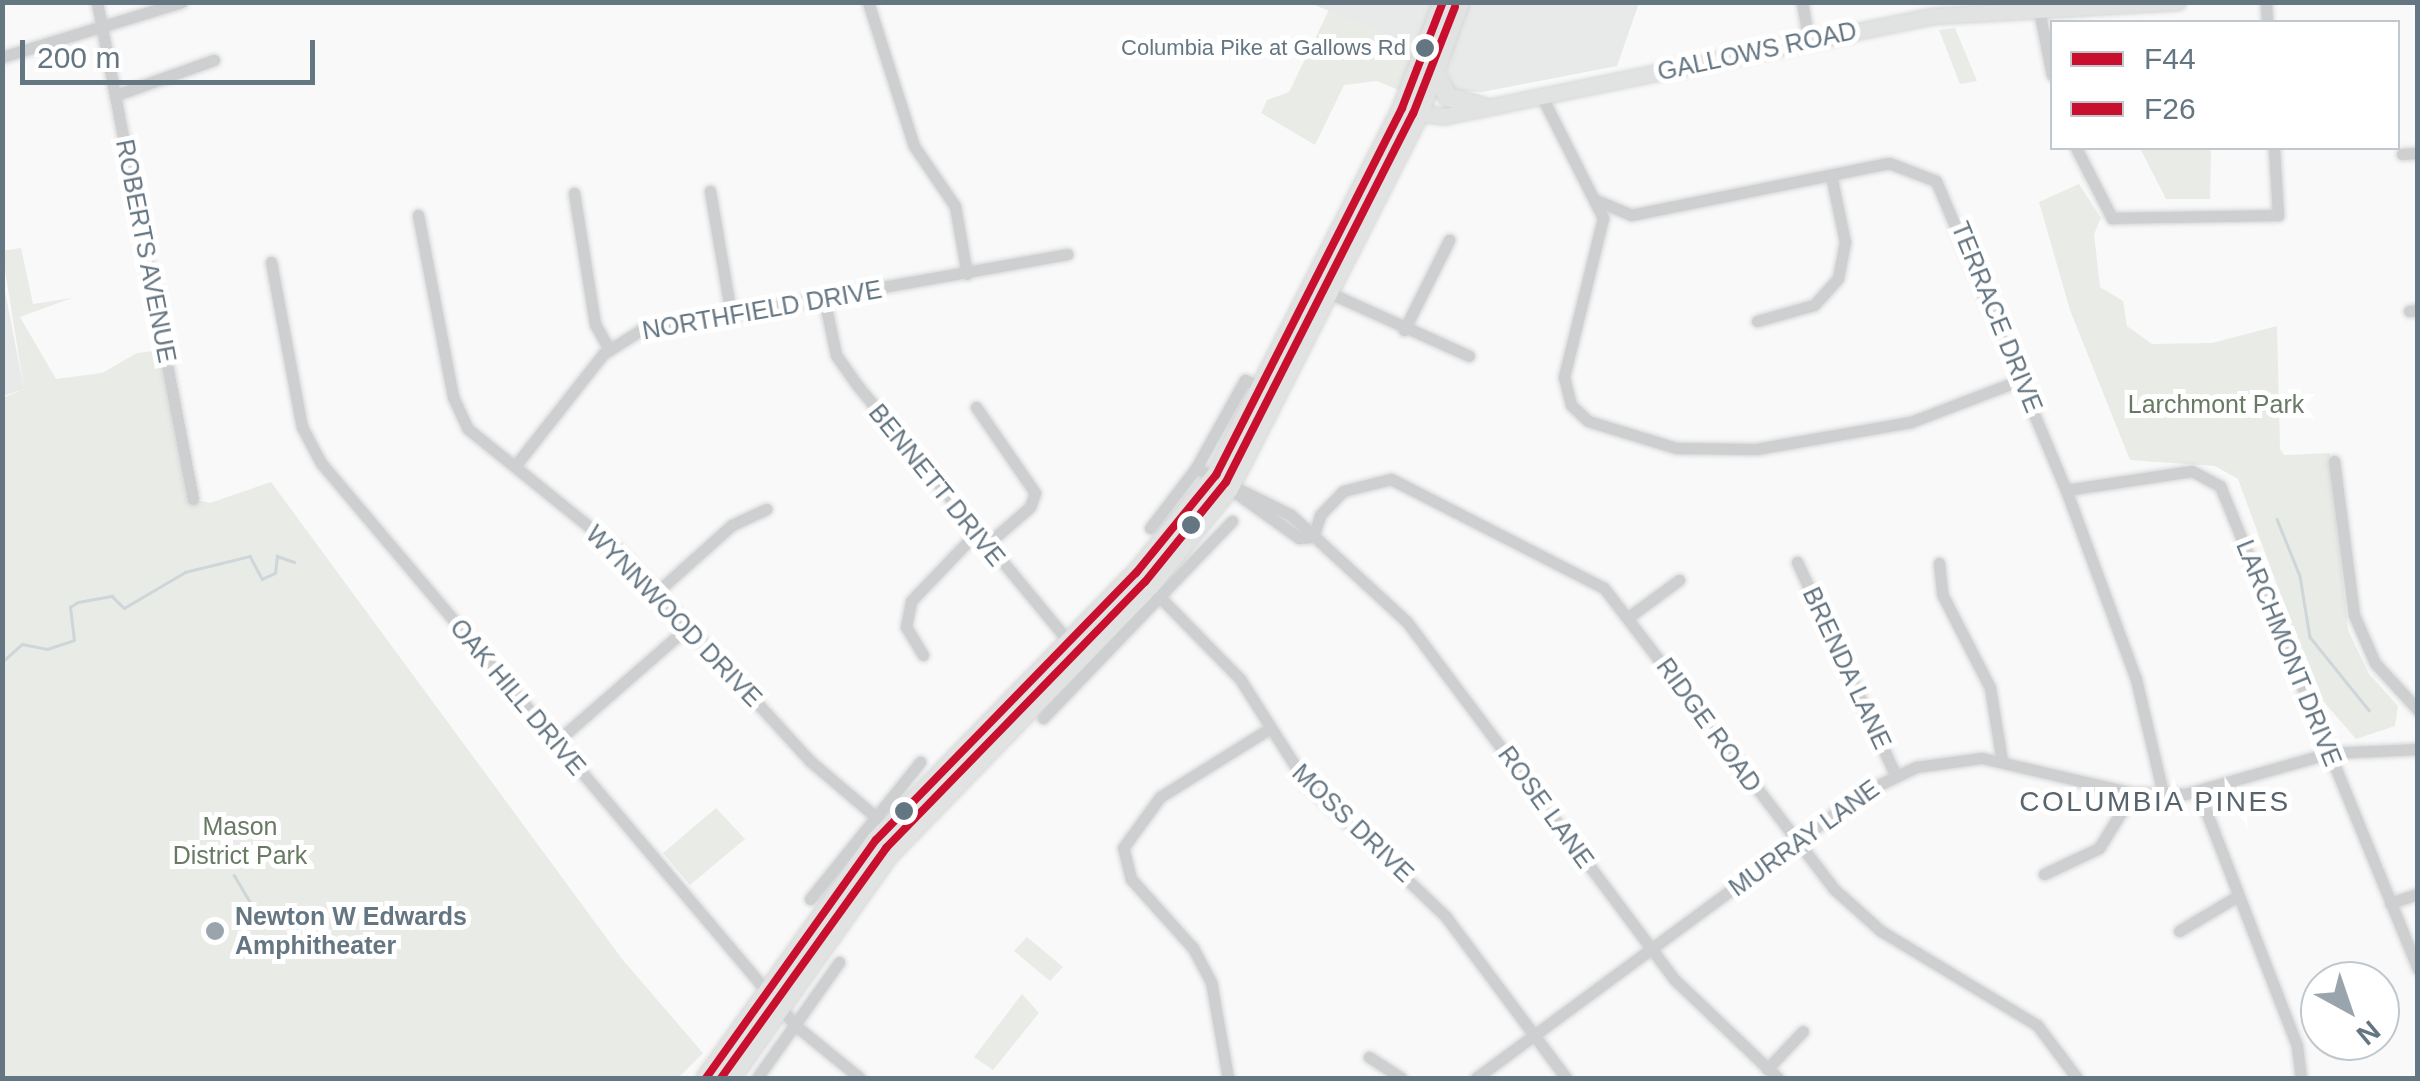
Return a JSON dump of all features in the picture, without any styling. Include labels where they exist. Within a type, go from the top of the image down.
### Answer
[{"type":"main road","points":[[1410,112],[1443,2]]},
{"type":"main road","points":[[731,1078],[778,1001],[895,833],[1074,648],[1150,586],[1226,482],[1410,112],[1435,73],[1460,2]]},
{"type":"main road","name":"GALLOWS ROAD","points":[[1410,112],[1484,107],[1932,16],[2178,2]]},
{"type":"main road","points":[[1435,73],[1448,97],[1484,107]]},
{"type":"main road","points":[[1226,482],[1264,388],[1323,290]]},
{"type":"main road","points":[[706,1078],[778,1001]]},
{"type":"street","name":"ROBERTS AVENUE","points":[[98,2],[193,500]]},
{"type":"street","points":[[2,57],[182,2]]},
{"type":"street","points":[[868,2],[914,146],[955,206],[967,274]]},
{"type":"street","points":[[1802,2],[1808,40]]},
{"type":"street","points":[[2039,10],[2050,65]]},
{"type":"street","points":[[116,95],[214,60]]},
{"type":"street","points":[[1541,95],[1596,200],[1602,241],[1564,377],[1571,406],[1602,428],[1676,448],[1756,449],[1916,420],[2023,379]]},
{"type":"street","points":[[2077,150],[2112,218],[2278,215],[2274,150]]},
{"type":"street","points":[[2402,154],[2418,153]]},
{"type":"street","name":"TERRACE DRIVE","points":[[1631,215],[1900,163],[1936,181],[2023,379],[2066,490],[2136,679],[2163,793]]},
{"type":"street","points":[[1757,321],[1814,305],[1838,278],[1845,242],[1830,175]]},
{"type":"street","points":[[710,191],[731,314]]},
{"type":"street","points":[[574,193],[595,324],[609,349]]},
{"type":"street","points":[[1596,200],[1631,215],[1602,241]]},
{"type":"street","name":"WYNNWOOD DRIVE","points":[[418,215],[456,407],[468,429],[599,532],[810,760],[895,833]]},
{"type":"street","points":[[1404,330],[1449,240]]},
{"type":"street","name":"NORTHFIELD DRIVE","points":[[514,466],[609,349],[640,330],[1067,254]]},
{"type":"street","name":"OAK HILL DRIVE","points":[[271,262],[312,450],[796,1026],[860,1078]]},
{"type":"street","points":[[1323,290],[1404,330],[1469,356]]},
{"type":"street","name":"BENNETT DRIVE","points":[[824,298],[841,363],[976,534],[1074,648]]},
{"type":"street","points":[[1150,528],[1196,468],[1245,380],[1264,388]]},
{"type":"street","points":[[976,407],[1032,476],[1036,493],[986,545]]},
{"type":"street","points":[[2334,461],[2354,616],[2375,663],[2418,710]]},
{"type":"street","name":"ROSE LANE","points":[[1196,468],[1226,482],[1299,538],[1313,537],[1430,650],[1651,949],[1691,998],[1778,1078]]},
{"type":"street","name":"LARCHMONT DRIVE","points":[[2066,490],[2152,473],[2213,479],[2418,969]]},
{"type":"street","name":"RIDGE ROAD","points":[[1313,537],[1320,515],[1343,491],[1392,479],[1555,558],[1630,616],[1796,842],[1881,931],[2037,1025],[2077,1078]]},
{"type":"street","points":[[657,592],[732,525],[766,508]]},
{"type":"street","points":[[1043,718],[1150,586],[1232,521]]},
{"type":"street","points":[[923,654],[906,627],[911,601],[976,534]]},
{"type":"street","name":"BRENDA LANE","points":[[1798,562],[1895,774]]},
{"type":"street","points":[[1938,563],[1942,594],[1990,690],[2002,760]]},
{"type":"street","points":[[1630,616],[1679,580]]},
{"type":"street","name":"MOSS DRIVE","points":[[1150,586],[1240,679],[1269,729],[1324,802],[1424,891],[1566,1078]]},
{"type":"street","points":[[556,742],[688,627]]},
{"type":"street","points":[[1228,1078],[1211,982],[1192,947],[1132,879],[1123,848],[1160,797],[1269,729]]},
{"type":"street","name":"MURRAY LANE","points":[[1476,1078],[1796,842],[1895,774],[1958,759],[2002,760],[2133,793],[2199,793],[2330,753],[2418,748]]},
{"type":"street","points":[[810,899],[871,814],[920,762]]},
{"type":"street","points":[[2044,874],[2099,848],[2133,793]]},
{"type":"street","points":[[2199,793],[2236,897],[2297,1046],[2301,1078]]},
{"type":"street","points":[[2390,902],[2418,894]]},
{"type":"street","points":[[2179,930],[2236,897]]},
{"type":"street","points":[[757,1078],[839,962]]},
{"type":"street","points":[[1767,1068],[1802,1031]]},
{"type":"street","points":[[1370,1057],[1401,1078]]},
{"type":"shaded area","points":[[1310,3],[1438,3],[1420,49]]},
{"type":"shaded area","points":[[1468,3],[1639,3],[1617,66],[1482,92],[1455,91],[1446,70]]},
{"type":"shaded area","points":[[2,276],[24,389],[3,396],[2,396]]},
{"type":"green space","points":[[1329,10],[1416,48],[1399,90],[1377,81],[1344,85],[1315,145],[1261,113],[1267,100],[1289,92]]},
{"type":"green space","points":[[1955,28],[1977,81],[1960,84],[1939,30]]},
{"type":"green space","points":[[2141,150],[2211,150],[2210,199],[2166,199]]},
{"type":"green space","name":"Larchmont Park","points":[[2079,184],[2101,218],[2094,234],[2100,287],[2123,301],[2127,326],[2152,344],[2212,343],[2277,326],[2280,449],[2284,455],[2330,453],[2348,630],[2369,674],[2398,706],[2395,726],[2356,739],[2317,694],[2238,479],[2215,466],[2130,460],[2070,310],[2039,202]]},
{"type":"green space","name":"Mason District Park","points":[[21,248],[33,304],[72,298],[20,317],[56,379],[102,373],[137,353],[163,350],[193,499],[210,503],[271,482],[622,959],[703,1053],[678,1078],[3,1078],[2,398],[24,389],[2,251]]},
{"type":"green space","points":[[716,808],[745,839],[690,885],[663,853]]},
{"type":"green space","points":[[1027,937],[1063,967],[1050,981],[1014,951]]},
{"type":"green space","points":[[1022,994],[1039,1013],[993,1070],[974,1057]]},
{"type":"waterway","points":[[2277,519],[2300,576],[2310,637],[2369,710]]},
{"type":"waterway","points":[[2,662],[22,644],[47,649],[74,640],[70,607],[78,602],[112,596],[124,608],[185,572],[250,556],[262,579],[275,573],[277,556],[294,562]]},
{"type":"waterway","points":[[234,875],[264,925]]},
{"type":"transit line","name":"F44","points":[[706,1078],[876,840],[1136,573],[1216,475],[1402,108],[1443,2]]},
{"type":"transit line","name":"F26","points":[[721,1078],[886,848],[1145,582],[1226,482],[1413,114],[1455,7]]},
{"type":"place","name":"Columbia Pike at Gallows Rd","points":[[1425,48]]},
{"type":"place","name":"Newton W Edwards Amphitheater","points":[[215,931]]},
{"type":"district","name":"COLUMBIA PINES","points":[[2155,802]]}]
